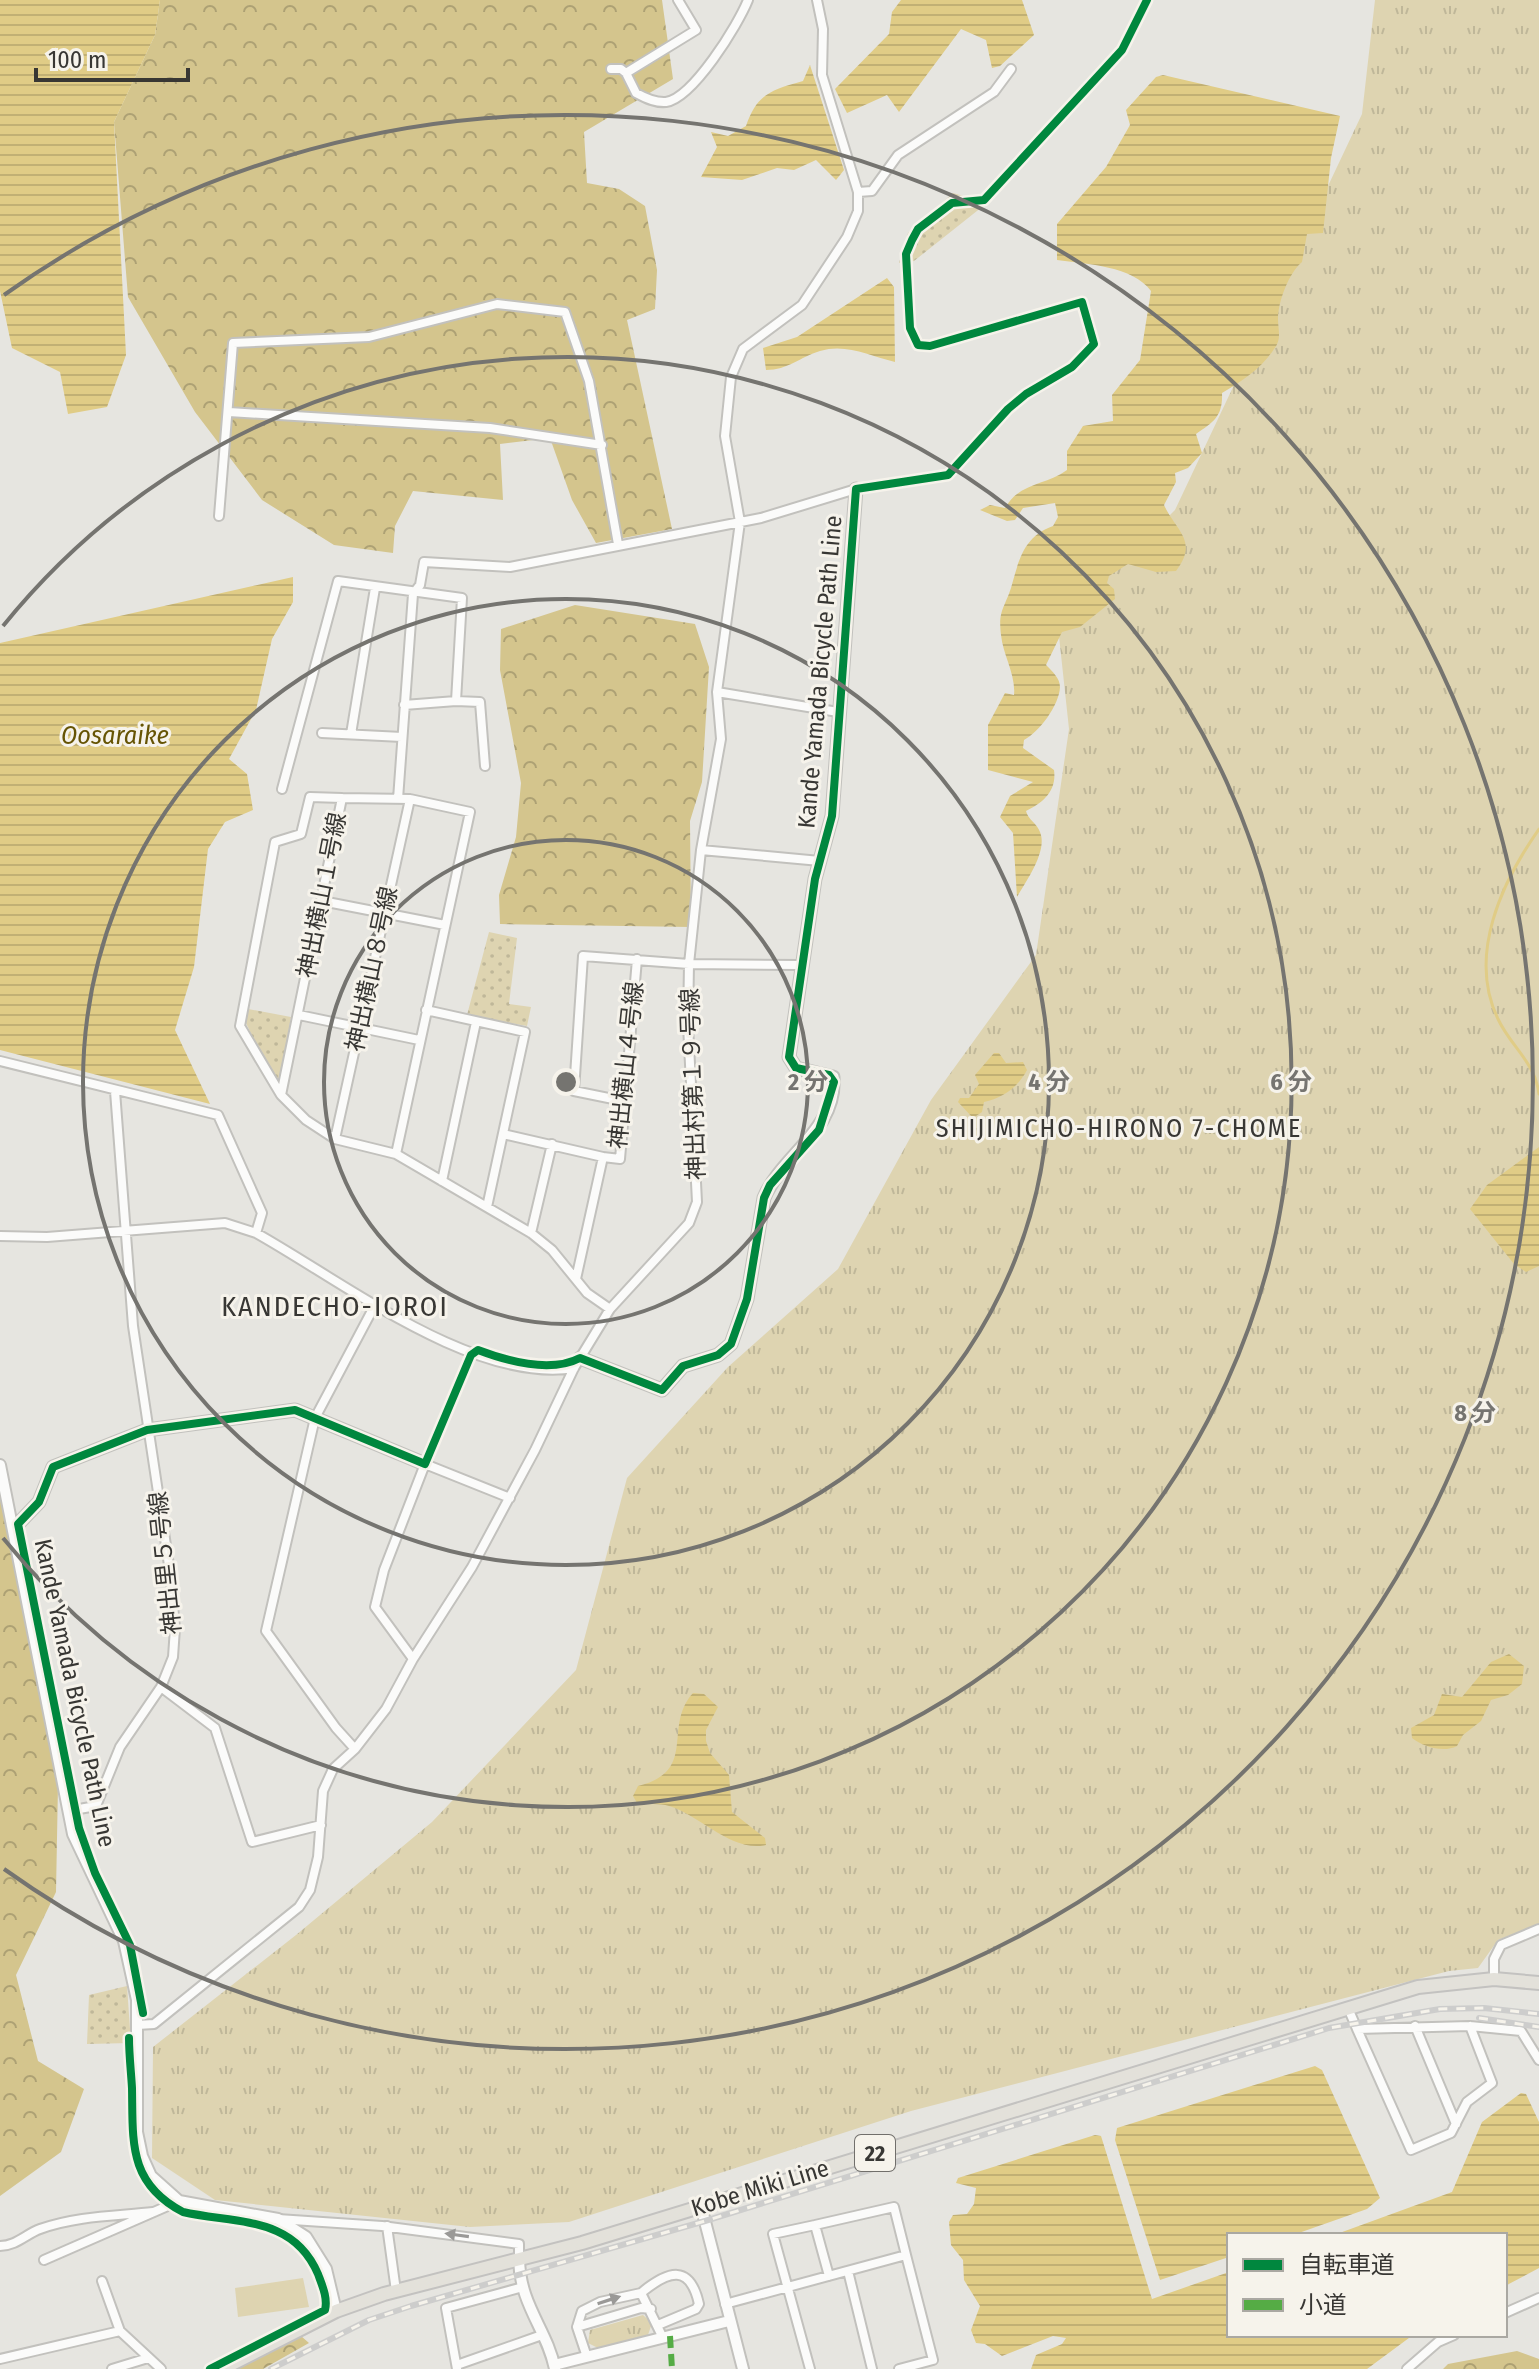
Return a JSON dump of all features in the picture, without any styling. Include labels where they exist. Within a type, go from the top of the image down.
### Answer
[{"type":"main road","name":"Kande Yamada Bicycle Path Line","points":[[577,1363],[662,1390],[692,1360],[718,1355],[731,1344],[747,1299],[764,1198],[770,1185],[819,1130],[834,1082],[829,1075],[790,1064],[801,965],[820,861],[832,816],[856,489]]},
{"type":"main road","name":"Kande Yamada Bicycle Path Line","points":[[16,1527],[39,1502],[53,1467],[147,1430],[295,1410],[425,1464]]},
{"type":"main road","name":"Kobe Miki Line","points":[[222,2369],[336,2311],[396,2291],[701,2206],[1418,1987],[1494,1979],[1539,1983]]},
{"type":"street","points":[[626,73],[696,30],[678,0]]},
{"type":"street","points":[[611,69],[621,69],[626,73],[636,93],[663,103],[674,99],[695,81],[727,38],[748,0]]},
{"type":"street","name":"神出村第１９号線","points":[[137,2025],[154,2024],[299,1907],[310,1890],[321,1825],[323,1791],[333,1769],[355,1749],[386,1709],[413,1659],[472,1567],[577,1363],[610,1309],[689,1223],[697,1202],[688,1025],[689,964],[701,850],[721,739],[717,692],[740,522],[725,436],[731,377],[743,349],[802,305],[847,237],[858,211],[858,192],[822,75],[823,29],[817,0]]},
{"type":"street","points":[[858,192],[872,191],[898,155],[994,92],[1011,69]]},
{"type":"street","points":[[219,516],[233,343],[369,337],[497,304],[565,312],[589,381],[618,544]]},
{"type":"street","points":[[229,412],[490,428],[602,445]]},
{"type":"street","points":[[398,799],[413,594],[420,585],[424,562],[510,567],[740,522],[856,489]]},
{"type":"street","points":[[282,789],[338,581],[413,594],[462,598],[456,701]]},
{"type":"street","points":[[351,734],[375,588]]},
{"type":"street","points":[[717,692],[838,712]]},
{"type":"street","points":[[404,705],[480,702],[485,766]]},
{"type":"street","points":[[322,733],[402,737]]},
{"type":"street","points":[[342,798],[310,797],[301,834],[275,842],[240,1026],[281,1095],[306,1120],[335,1139],[396,1154],[531,1233],[552,1250],[587,1293],[610,1309]]},
{"type":"street","name":"神出横山１号線","points":[[281,1095],[342,798],[410,799],[470,812],[396,1154]]},
{"type":"street","name":"神出横山８号線","points":[[335,1139],[410,799]]},
{"type":"street","points":[[701,850],[820,861]]},
{"type":"street","points":[[322,901],[445,925]]},
{"type":"street","points":[[623,1101],[574,1091],[583,956],[689,964],[749,962],[801,965]]},
{"type":"street","name":"神出横山４号線","points":[[603,1157],[620,1159],[637,959]]},
{"type":"street","points":[[426,1010],[525,1032],[487,1207]]},
{"type":"street","points":[[299,1015],[419,1040]]},
{"type":"street","points":[[442,1181],[476,1022]]},
{"type":"street","points":[[0,1061],[218,1115],[262,1213],[256,1233]]},
{"type":"street","name":"神出里５号線","points":[[68,1811],[96,1806],[120,1747],[161,1687],[173,1657],[175,1628],[160,1501],[147,1430],[115,1091]]},
{"type":"street","points":[[503,1134],[603,1157],[576,1279]]},
{"type":"street","points":[[531,1233],[552,1144]]},
{"type":"street","points":[[0,1236],[47,1237],[225,1223],[256,1233],[471,1355],[535,1369],[577,1363]]},
{"type":"street","points":[[355,1749],[336,1728],[266,1631],[315,1418],[376,1303]]},
{"type":"street","points":[[413,1659],[375,1607],[384,1570],[425,1464],[510,1498]]},
{"type":"street","points":[[0,1465],[16,1527],[73,1834],[92,1880],[124,1941],[137,2000],[137,2132],[142,2156],[151,2176],[179,2201],[278,2219],[387,2226],[519,2244],[523,2287],[531,2317],[551,2350],[555,2367],[729,2321]]},
{"type":"street","points":[[161,1687],[215,1728],[252,1842],[321,1825]]},
{"type":"street","points":[[1494,1979],[1494,1959],[1501,1945],[1539,1929]]},
{"type":"street","points":[[1348,2008],[1411,2150],[1451,2133],[1467,2102],[1492,2083],[1470,2026]]},
{"type":"street","points":[[1415,2026],[1456,2124]]},
{"type":"street","points":[[1357,2029],[1470,2026],[1521,2031],[1538,2055]]},
{"type":"street","points":[[44,2260],[179,2201]]},
{"type":"street","points":[[701,2206],[743,2369]]},
{"type":"street","points":[[810,2369],[773,2234],[894,2207],[933,2360],[899,2369]]},
{"type":"street","points":[[0,2246],[9,2246],[38,2229],[74,2221],[153,2212]]},
{"type":"street","points":[[278,2219],[306,2237],[320,2259],[326,2269],[336,2311]]},
{"type":"street","points":[[815,2225],[829,2276]]},
{"type":"street","points":[[387,2226],[396,2291]]},
{"type":"street","points":[[725,2304],[906,2255]]},
{"type":"street","points":[[848,2271],[872,2369]]},
{"type":"street","points":[[587,2357],[577,2327],[582,2311],[600,2302],[641,2293],[652,2284],[687,2276],[694,2282],[699,2304],[696,2309],[658,2325]]},
{"type":"street","points":[[102,2281],[120,2331],[161,2369]]},
{"type":"street","points":[[523,2287],[446,2308],[457,2367],[542,2335]]},
{"type":"street","points":[[641,2293],[663,2338]]},
{"type":"street","points":[[1507,2312],[1539,2298]]},
{"type":"street","points":[[577,2327],[641,2308],[651,2309]]},
{"type":"street","points":[[0,2359],[120,2331]]},
{"type":"street","points":[[1407,2369],[1438,2342],[1449,2337]]},
{"type":"street","points":[[112,2369],[148,2358]]},
{"type":"green space","points":[[160,0],[662,0],[673,79],[584,132],[587,183],[619,189],[645,206],[657,270],[655,309],[627,320],[672,529],[596,543],[572,500],[550,438],[500,444],[503,500],[413,491],[395,526],[393,553],[334,545],[262,500],[195,412],[128,297],[114,122],[155,35]]},
{"type":"green space","points":[[1375,0],[1539,0],[1539,1924],[1498,1940],[1478,1968],[1449,1971],[911,2111],[569,2222],[470,2227],[215,2200],[152,2158],[153,2047],[296,1935],[432,1822],[576,1670],[627,1478],[728,1367],[838,1269],[931,1100],[1036,955],[1069,729],[1058,627],[1175,510],[1362,114]]},
{"type":"green space","points":[[953,193],[987,203],[914,261],[899,263],[908,233]]},
{"type":"green space","points":[[575,605],[695,624],[709,667],[702,782],[690,821],[691,927],[500,924],[499,895],[516,837],[521,783],[500,670],[501,629]]},
{"type":"green space","points":[[489,932],[517,938],[509,1004],[531,1007],[527,1026],[467,1015]]},
{"type":"green space","points":[[248,1009],[291,1017],[280,1079],[272,1078],[246,1023]]},
{"type":"green space","points":[[0,1491],[58,1785],[56,1892],[16,1975],[38,2061],[84,2089],[61,2152],[0,2196]]},
{"type":"green space","points":[[127,1986],[131,2043],[87,2044],[89,1995]]},
{"type":"green space","points":[[303,2278],[309,2307],[238,2317],[235,2288]]},
{"type":"green space","points":[[643,2315],[652,2323],[648,2335],[600,2349],[588,2343],[590,2330]]},
{"type":"green space","points":[[301,2336],[309,2343],[263,2369],[237,2369]]},
{"type":"green space","points":[[1517,2351],[1539,2359],[1539,2369],[1443,2369],[1448,2364]]},
{"type":"water","points":[[0,0],[160,0],[155,35],[114,122],[126,355],[107,407],[68,414],[60,372],[12,348],[0,291]]},
{"type":"water","points":[[901,0],[1022,0],[1034,35],[1000,66],[992,68],[986,40],[961,29],[899,112],[887,95],[847,113],[835,89],[889,34],[892,12]]},
{"type":"water","points":[[810,65],[844,170],[836,180],[816,160],[794,170],[777,168],[742,180],[701,177],[717,147],[711,132],[728,136],[746,126],[760,100],[782,87],[803,81]]},
{"type":"water","points":[[1163,75],[1340,116],[1331,158],[1323,233],[1307,234],[1302,262],[1289,280],[1280,304],[1276,345],[1257,369],[1222,393],[1216,418],[1196,434],[1202,453],[1188,468],[1175,473],[1176,482],[1164,505],[1183,536],[1186,552],[1183,561],[1176,571],[1156,572],[1128,564],[1109,576],[1107,583],[1114,589],[1115,599],[1080,627],[1062,632],[1046,665],[1059,681],[1059,694],[1047,718],[1024,740],[1023,748],[1054,770],[1054,777],[1048,795],[1026,811],[1042,840],[1035,866],[1017,897],[1013,833],[1000,817],[1010,796],[1033,782],[988,770],[988,725],[1005,693],[1014,695],[1001,635],[1002,610],[1024,551],[1035,536],[1053,526],[1058,517],[1055,503],[1023,508],[1015,520],[1007,521],[980,510],[990,505],[1005,508],[1018,493],[1067,470],[1067,451],[1083,426],[1113,421],[1112,395],[1140,360],[1151,291],[1133,276],[1121,271],[1057,260],[1057,224],[1106,167],[1130,125],[1126,110],[1156,77]]},
{"type":"water","points":[[887,278],[894,287],[895,362],[839,348],[813,354],[781,368],[766,370],[763,348],[797,337]]},
{"type":"water","name":"Oosaraike","points":[[293,577],[293,602],[272,639],[256,710],[229,759],[247,774],[253,810],[225,822],[208,849],[194,967],[175,1030],[210,1104],[0,1050],[0,643]]},
{"type":"water","points":[[994,1053],[999,1053],[1006,1063],[1023,1062],[1027,1070],[1009,1091],[984,1102],[982,1112],[973,1118],[958,1102],[960,1098],[969,1098],[979,1084],[975,1075]]},
{"type":"water","points":[[1539,1147],[1539,1266],[1526,1272],[1514,1264],[1470,1209],[1487,1185]]},
{"type":"water","points":[[1509,1654],[1524,1666],[1522,1684],[1508,1695],[1491,1700],[1481,1721],[1463,1735],[1457,1746],[1434,1748],[1412,1738],[1411,1728],[1434,1715],[1442,1694],[1462,1697],[1491,1662]]},
{"type":"water","points":[[693,1693],[704,1694],[718,1707],[706,1730],[710,1753],[729,1775],[732,1812],[765,1838],[766,1845],[741,1844],[681,1811],[665,1805],[637,1803],[633,1796],[638,1786],[657,1779],[668,1770],[677,1747],[684,1706]]},
{"type":"water","points":[[1315,2066],[1322,2070],[1380,2198],[1367,2209],[1299,2233],[1227,2233],[1227,2258],[1160,2280],[1115,2140],[1117,2128]]},
{"type":"water","points":[[1521,2093],[1526,2094],[1539,2122],[1539,2268],[1507,2285],[1507,2233],[1339,2233],[1452,2192],[1482,2122]]},
{"type":"water","points":[[1095,2135],[1101,2136],[1152,2299],[1227,2273],[1227,2337],[1410,2337],[1367,2369],[1031,2369],[1036,2355],[1062,2344],[1066,2338],[1053,2336],[1002,2356],[985,2344],[976,2343],[971,2330],[980,2306],[964,2280],[963,2260],[951,2245],[949,2222],[953,2215],[967,2214],[974,2204],[976,2188],[956,2183],[958,2178]]},
{"type":"waterway","points":[[1539,829],[1502,896],[1493,920],[1486,970],[1489,995],[1498,1019],[1533,1073],[1539,1094]]},
{"type":"railway","points":[[271,2369],[369,2320],[411,2306],[705,2221],[1329,2028],[1440,2009],[1484,2008],[1539,2014]]},
{"type":"railway","points":[[1479,2018],[1539,2027]]},
{"type":"marked path","points":[[670,2336],[672,2369]]},
{"type":"cycle path","points":[[143,2013],[130,1945],[95,1873],[79,1828],[18,1524],[39,1502],[53,1467],[147,1430],[295,1410],[425,1464],[471,1355],[478,1350],[529,1364],[556,1365],[580,1358],[662,1390],[683,1366],[718,1355],[731,1344],[747,1299],[764,1198],[770,1185],[819,1130],[834,1082],[829,1075],[796,1068],[789,1057],[815,879],[832,816],[856,489],[948,475],[1008,409],[1026,394],[1072,367],[1094,344],[1082,302],[930,346],[918,345],[910,328],[906,254],[918,229],[952,203],[984,200],[1122,50],[1147,0]]},
{"type":"cycle path","points":[[129,2038],[134,2143],[137,2159],[152,2188],[183,2212],[261,2225],[294,2241],[307,2255],[324,2292],[325,2310],[210,2369]]},
{"type":"district","name":"SHIJIMICHO-HIRONO 7-CHOME","points":[[1119,1128]]},
{"type":"district","name":"KANDECHO-IOROI","points":[[335,1306]]}]
